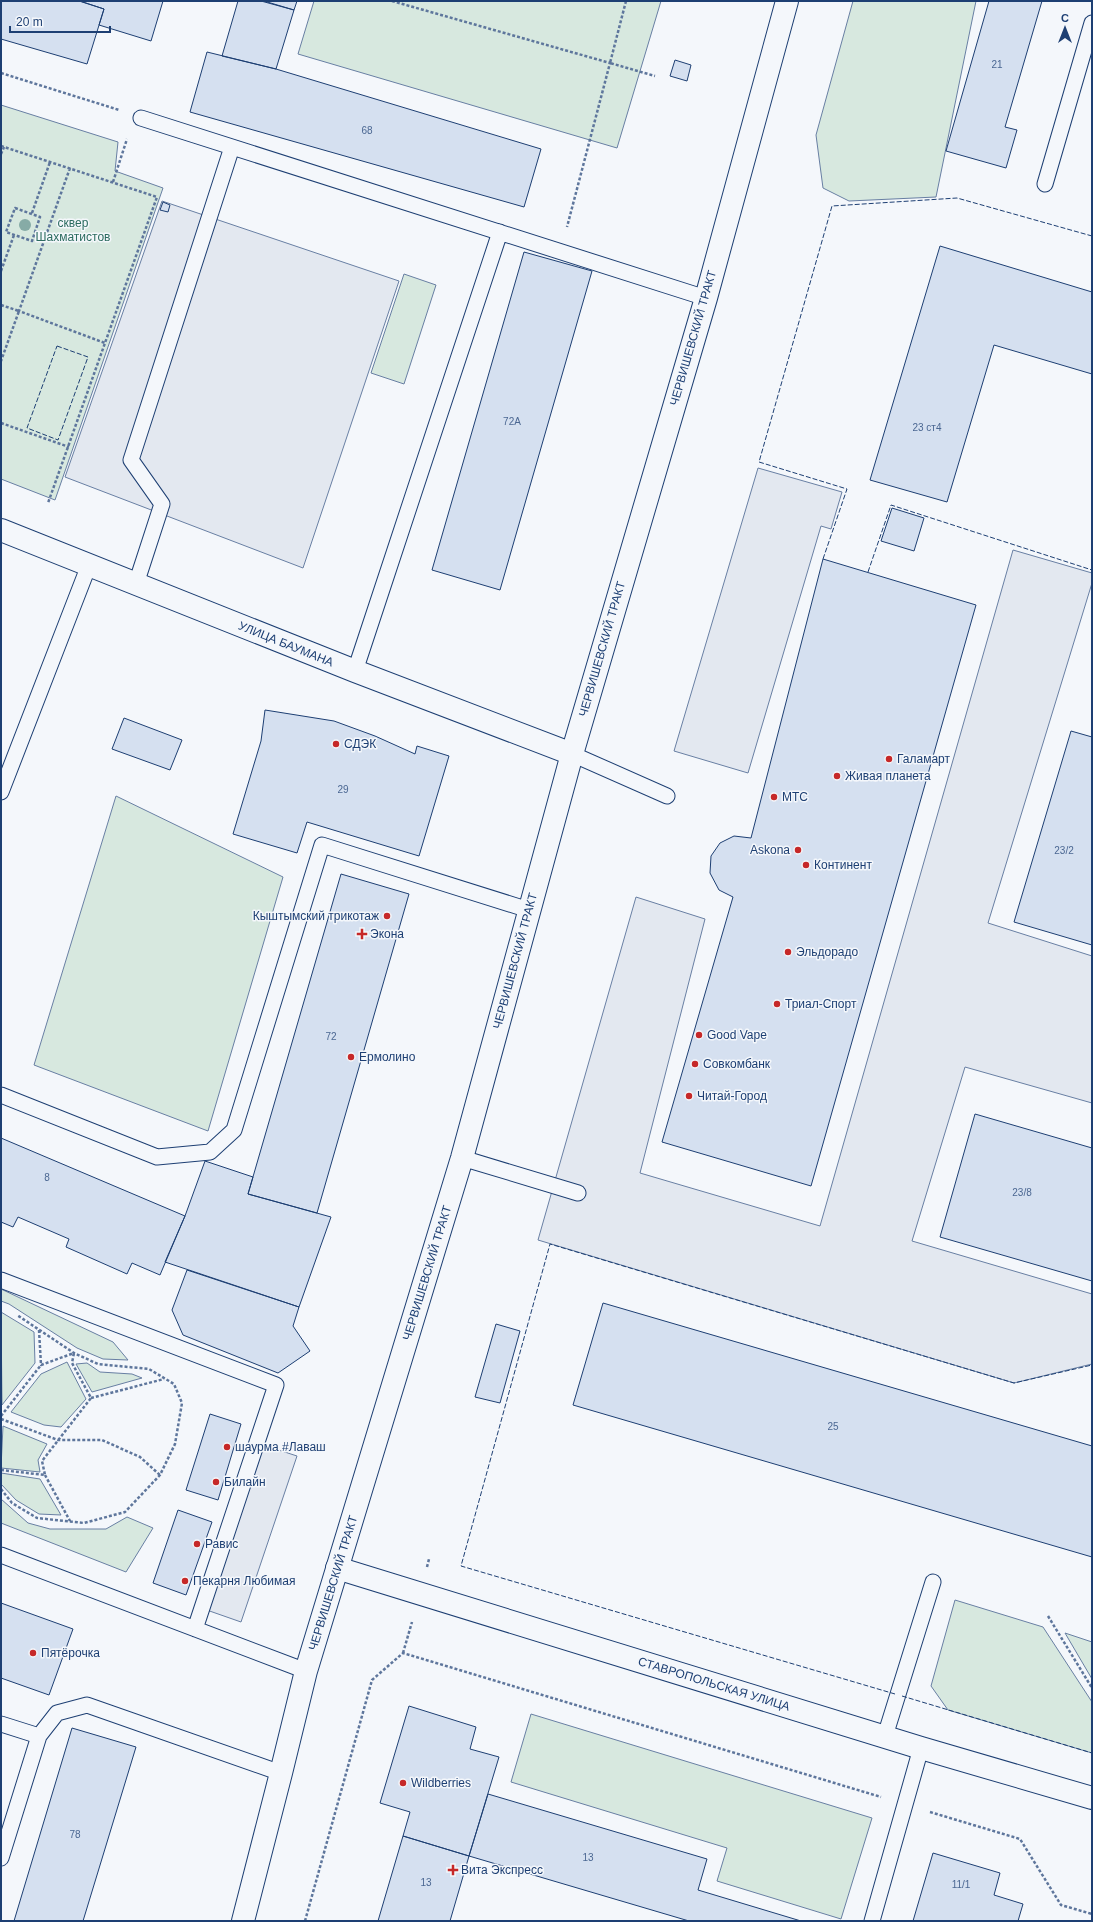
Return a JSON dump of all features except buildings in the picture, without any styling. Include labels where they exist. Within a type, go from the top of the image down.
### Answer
[{"type":"main road","name":"ЧЕРВИШЕВСКИЙ ТРАКТ","points":[[243,1921],[306,1671],[462,1158],[572,754],[706,298],[787,1]]},
{"type":"main road","name":"УЛИЦА БАУМАНА","points":[[1,530],[355,671],[572,754]]},
{"type":"main road","name":"СТАВРОПОЛЬСКАЯ УЛИЦА","points":[[337,1568],[921,1748],[1092,1798]]},
{"type":"lane","points":[[1045,184],[1092,23]]},
{"type":"lane","points":[[138,117],[706,298]]},
{"type":"lane","points":[[136,584],[162,504],[131,460],[232,147]]},
{"type":"lane","points":[[355,671],[500,232]]},
{"type":"lane","points":[[1,792],[89,565]]},
{"type":"lane","points":[[572,754],[667,796]]},
{"type":"lane","points":[[1,1095],[157,1157],[210,1152],[234,1130],[322,846],[529,910]]},
{"type":"lane","points":[[462,1158],[578,1193]]},
{"type":"lane","points":[[1,1280],[276,1385],[195,1629]]},
{"type":"lane","points":[[1,1554],[306,1671]]},
{"type":"lane","points":[[885,1736],[933,1582]]},
{"type":"lane","points":[[1,1858],[38,1736],[57,1713],[87,1705],[281,1773]]},
{"type":"lane","points":[[1,1724],[38,1736]]},
{"type":"lane","points":[[872,1921],[921,1748]]},
{"type":"path","points":[[392,1],[655,76]]},
{"type":"path","points":[[560,251],[626,1]]},
{"type":"path","points":[[1,73],[138,117],[113,182]]},
{"type":"path","points":[[1,154],[2,146],[157,197],[48,503]]},
{"type":"path","points":[[32,213],[50,162]]},
{"type":"path","points":[[1,361],[70,168]]},
{"type":"path","points":[[15,208],[32,213],[40,217],[32,241],[6,232],[15,208]]},
{"type":"path","points":[[1,271],[14,235]]},
{"type":"path","points":[[1,305],[106,343]]},
{"type":"path","points":[[1,423],[68,447]]},
{"type":"path","points":[[1,1489],[12,1503],[37,1518],[84,1523],[125,1512],[160,1475],[175,1444],[182,1404],[174,1384],[149,1369],[98,1364],[74,1353],[15,1314]]},
{"type":"path","points":[[39,1329],[41,1365]]},
{"type":"path","points":[[1,1416],[41,1365],[74,1353]]},
{"type":"path","points":[[74,1353],[72,1363],[91,1398]]},
{"type":"path","points":[[70,1521],[45,1475],[42,1461],[91,1398],[164,1378]]},
{"type":"path","points":[[1,1419],[58,1440],[102,1440],[140,1457],[160,1475]]},
{"type":"path","points":[[1,1470],[45,1475]]},
{"type":"path","points":[[1048,1616],[1092,1688]]},
{"type":"path","points":[[305,1921],[372,1680],[403,1653],[1020,1839],[1061,1905],[1092,1914]]},
{"type":"green space","points":[[314,1],[661,1],[617,148],[298,54]]},
{"type":"green space","points":[[853,1],[976,1],[936,197],[849,201],[823,188],[816,135]]},
{"type":"green space","name":"сквер Шахматистов","points":[[1,105],[118,142],[115,171],[163,188],[55,500],[1,479]]},
{"type":"green space","points":[[404,274],[436,285],[404,384],[371,373]]},
{"type":"green space","points":[[116,796],[283,877],[208,1131],[34,1065]]},
{"type":"green space","points":[[1,1289],[113,1342],[128,1360],[103,1359],[77,1348],[9,1304],[1,1301]]},
{"type":"green space","points":[[1,1312],[34,1332],[35,1363],[2,1405]]},
{"type":"green space","points":[[67,1362],[86,1399],[61,1427],[44,1425],[11,1412],[41,1374]]},
{"type":"green space","points":[[87,1363],[100,1372],[132,1374],[142,1378],[92,1392],[76,1364]]},
{"type":"green space","points":[[3,1426],[47,1444],[38,1460],[40,1472],[1,1468]]},
{"type":"green space","points":[[1,1473],[40,1479],[61,1515],[39,1514],[16,1500],[1,1484]]},
{"type":"green space","points":[[1,1499],[28,1523],[50,1529],[106,1529],[127,1517],[153,1528],[126,1572],[1,1523]]},
{"type":"green space","points":[[955,1600],[1043,1627],[1092,1702],[1092,1753],[948,1710],[931,1686]]},
{"type":"green space","points":[[1065,1633],[1092,1642],[1092,1679]]},
{"type":"green space","points":[[531,1714],[872,1818],[841,1919],[717,1881],[727,1848],[511,1782]]},
{"type":"shaded area","points":[[162,201],[399,281],[303,568],[65,477]]},
{"type":"shaded area","points":[[758,468],[842,492],[831,529],[821,526],[748,773],[674,751]]},
{"type":"shaded area","points":[[1013,550],[1092,573],[1092,583],[988,923],[1092,956],[1092,1103],[965,1067],[912,1241],[1092,1294],[1092,1364],[1014,1383],[538,1240],[636,897],[705,919],[640,1173],[820,1226]]},
{"type":"shaded area","points":[[257,1443],[297,1456],[241,1622],[201,1608]]},
{"type":"fence","points":[[823,559],[847,489],[759,462],[832,206],[957,198],[1092,236]]},
{"type":"fence","points":[[57,346],[88,357],[58,440],[27,428],[57,346]]},
{"type":"fence","points":[[868,572],[891,505],[1092,570]]},
{"type":"fence","points":[[895,1694],[461,1566],[550,1244],[1014,1383],[1092,1365]]},
{"type":"fence","points":[[902,1696],[1092,1753]]},
{"type":"place","name":"СДЭК","points":[[336,744]]},
{"type":"place","name":"Галамарт","points":[[889,759]]},
{"type":"place","name":"Живая планета","points":[[837,776]]},
{"type":"place","name":"МТС","points":[[774,797]]},
{"type":"place","name":"Askona","points":[[798,850]]},
{"type":"place","name":"Континент","points":[[806,865]]},
{"type":"place","name":"Кыштымский трикотаж","points":[[387,916]]},
{"type":"place","name":"Экона","points":[[362,934]]},
{"type":"place","name":"Эльдорадо","points":[[788,952]]},
{"type":"place","name":"Триал-Спорт","points":[[777,1004]]},
{"type":"place","name":"Good Vape","points":[[699,1035]]},
{"type":"place","name":"Ермолино","points":[[351,1057]]},
{"type":"place","name":"Совкомбанк","points":[[695,1064]]},
{"type":"place","name":"Читай-Город","points":[[689,1096]]},
{"type":"place","name":"шаурма #Лаваш","points":[[227,1447]]},
{"type":"place","name":"Билайн","points":[[216,1482]]},
{"type":"place","name":"Равис","points":[[197,1544]]},
{"type":"place","name":"Пекарня Любимая","points":[[185,1581]]},
{"type":"place","name":"Пятёрочка","points":[[33,1653]]},
{"type":"place","name":"Wildberries","points":[[403,1783]]},
{"type":"place","name":"Вита Экспресс","points":[[453,1870]]}]
